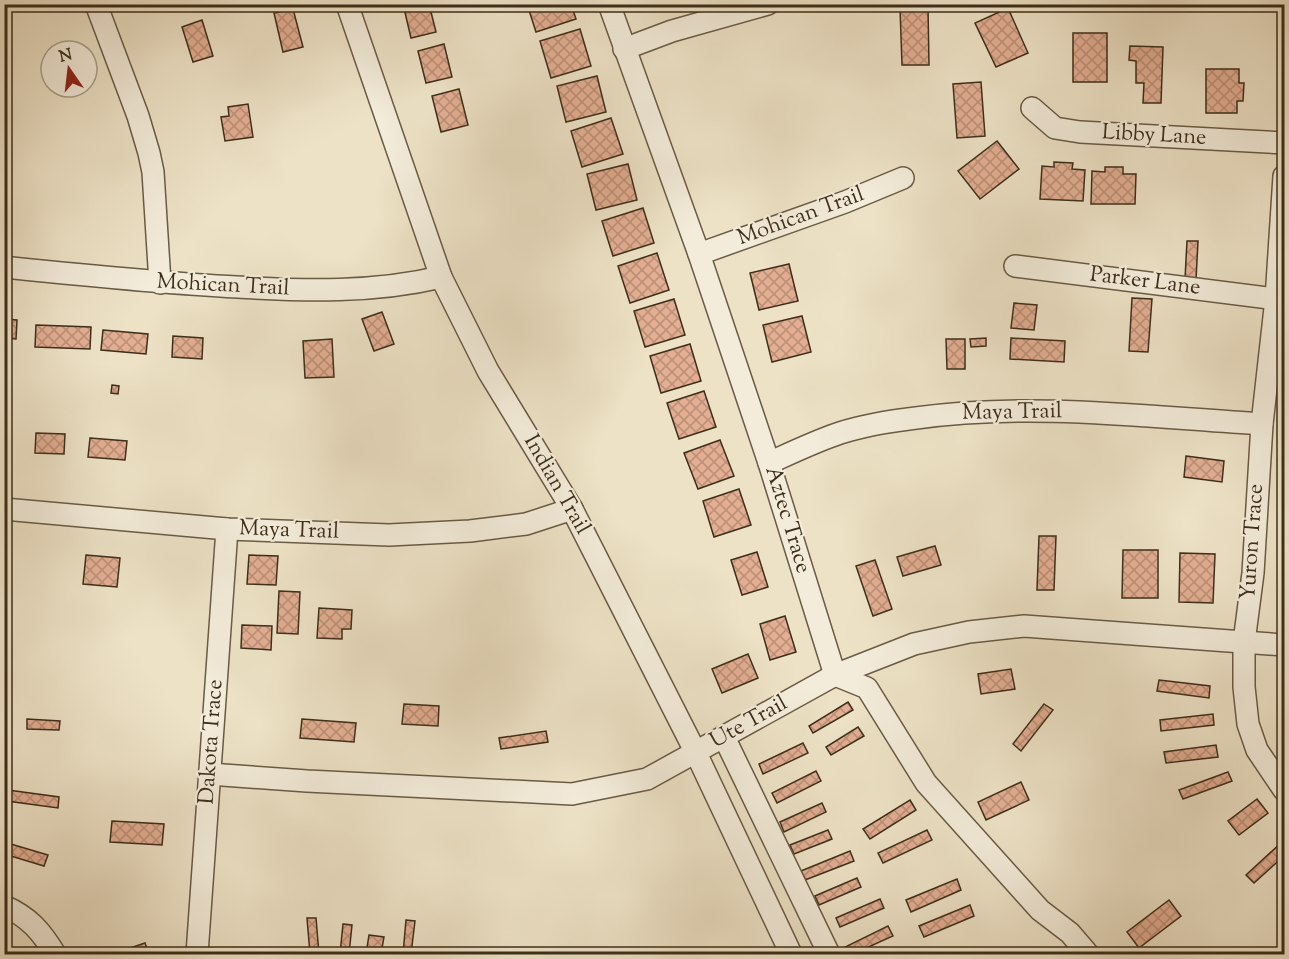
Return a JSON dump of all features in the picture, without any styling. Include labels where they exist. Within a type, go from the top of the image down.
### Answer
[{"type":"street","points":[[96,4],[138,116],[149,153],[153,172],[160,283]]},
{"type":"street","name":"Indian Trail","points":[[347,4],[441,277],[488,371],[572,509],[696,753],[791,954]]},
{"type":"street","name":"Aztec Trace","points":[[609,4],[699,255],[769,463],[835,675]]},
{"type":"street","points":[[624,49],[672,31],[768,4]]},
{"type":"street","name":"Libby Lane","points":[[1032,108],[1055,128],[1080,132],[1284,142]]},
{"type":"street","name":"Yuron Trace","points":[[1284,176],[1276,299],[1262,424],[1253,573],[1244,642],[1244,687],[1248,724],[1257,750],[1284,790]]},
{"type":"street","name":"Mohican Trail","points":[[699,255],[845,202],[903,178]]},
{"type":"street","name":"Parker Lane","points":[[1015,266],[1276,299]]},
{"type":"street","name":"Mohican Trail","points":[[4,267],[160,283],[294,290],[342,290],[412,284],[441,277]]},
{"type":"street","name":"Maya Trail","points":[[769,463],[807,445],[852,429],[907,419],[991,410],[1053,411],[1262,424]]},
{"type":"street","name":"Maya Trail","points":[[4,509],[227,529],[389,535],[470,531],[526,525],[572,509]]},
{"type":"street","name":"Dakota Trace","points":[[197,954],[227,529]]},
{"type":"street","name":"Ute Trail","points":[[209,774],[572,794],[647,779],[835,675],[914,644],[969,633],[1024,626],[1284,645]]},
{"type":"street","points":[[835,675],[867,688],[926,783],[1040,910],[1070,933],[1088,954]]},
{"type":"street","points":[[724,737],[829,954]]},
{"type":"street","points":[[4,906],[23,916],[42,933],[55,954]]},
{"type":"building","points":[[403,4],[429,4],[436,32],[411,38]]},
{"type":"building","points":[[527,4],[571,4],[576,19],[536,32]]},
{"type":"building","points":[[928,7],[929,65],[902,65],[900,8]]},
{"type":"building","points":[[1008,8],[1028,53],[996,67],[975,23]]},
{"type":"building","points":[[293,9],[303,47],[283,52],[274,13]]},
{"type":"building","points":[[202,20],[213,56],[193,62],[182,27]]},
{"type":"building","points":[[580,29],[591,66],[551,78],[540,41]]},
{"type":"building","points":[[1073,33],[1107,33],[1107,82],[1073,82]]},
{"type":"building","points":[[444,44],[452,77],[426,83],[418,51]]},
{"type":"building","points":[[1130,46],[1163,47],[1161,103],[1143,103],[1144,83],[1136,83],[1136,61],[1129,60]]},
{"type":"building","points":[[1206,69],[1239,69],[1239,83],[1244,83],[1243,101],[1237,101],[1237,113],[1206,113]]},
{"type":"building","points":[[597,76],[606,112],[566,122],[557,86]]},
{"type":"building","points":[[981,82],[985,136],[957,138],[953,84]]},
{"type":"building","points":[[459,89],[468,125],[441,132],[432,96]]},
{"type":"building","points":[[248,104],[253,137],[225,141],[221,117],[229,116],[228,107]]},
{"type":"building","points":[[611,118],[623,154],[582,167],[571,131]]},
{"type":"building","points":[[997,141],[1019,169],[980,199],[958,171]]},
{"type":"building","points":[[1054,162],[1073,163],[1072,169],[1085,170],[1083,201],[1040,199],[1042,166],[1054,167]]},
{"type":"building","points":[[628,164],[637,200],[596,210],[587,174]]},
{"type":"building","points":[[1105,167],[1123,167],[1123,174],[1136,174],[1135,204],[1091,204],[1092,171],[1105,172]]},
{"type":"building","points":[[643,208],[654,243],[613,256],[602,221]]},
{"type":"building","points":[[1187,241],[1198,241],[1196,280],[1185,279]]},
{"type":"building","points":[[657,253],[669,290],[630,303],[618,266]]},
{"type":"building","points":[[789,264],[798,301],[759,310],[750,273]]},
{"type":"building","points":[[1132,298],[1152,299],[1148,352],[1129,351]]},
{"type":"building","points":[[674,299],[685,335],[645,347],[634,311]]},
{"type":"building","points":[[1014,303],[1037,305],[1034,330],[1011,328]]},
{"type":"building","points":[[382,312],[394,344],[374,351],[362,319]]},
{"type":"building","points":[[802,316],[811,352],[772,362],[763,325]]},
{"type":"building","points":[[4,319],[17,320],[16,339],[4,338]]},
{"type":"building","points":[[36,325],[91,327],[90,349],[35,347]]},
{"type":"building","points":[[103,330],[148,334],[146,354],[101,350]]},
{"type":"building","points":[[173,336],[203,338],[202,359],[172,357]]},
{"type":"building","points":[[986,338],[986,346],[971,347],[970,339]]},
{"type":"building","points":[[1011,338],[1065,341],[1064,362],[1010,359]]},
{"type":"building","points":[[332,339],[334,377],[305,378],[303,341]]},
{"type":"building","points":[[946,339],[965,339],[965,369],[947,369]]},
{"type":"building","points":[[690,344],[701,381],[661,393],[650,356]]},
{"type":"building","points":[[112,385],[119,386],[118,394],[111,393]]},
{"type":"building","points":[[704,391],[716,427],[679,439],[667,403]]},
{"type":"building","points":[[36,433],[65,434],[64,454],[35,453]]},
{"type":"building","points":[[90,438],[127,441],[125,460],[88,457]]},
{"type":"building","points":[[720,440],[734,476],[698,489],[684,453]]},
{"type":"building","points":[[1186,456],[1224,461],[1222,482],[1184,477]]},
{"type":"building","points":[[739,489],[751,525],[714,537],[703,501]]},
{"type":"building","points":[[1039,536],[1056,536],[1054,590],[1037,590]]},
{"type":"building","points":[[935,546],[941,565],[903,576],[897,557]]},
{"type":"building","points":[[1123,550],[1158,550],[1158,598],[1122,598]]},
{"type":"building","points":[[757,552],[768,587],[742,595],[731,560]]},
{"type":"building","points":[[1180,553],[1215,554],[1213,603],[1179,602]]},
{"type":"building","points":[[86,555],[120,558],[117,587],[83,584]]},
{"type":"building","points":[[249,555],[278,556],[276,585],[247,584]]},
{"type":"building","points":[[875,560],[892,609],[873,616],[856,566]]},
{"type":"building","points":[[1282,577],[1284,578],[1284,620],[1280,620]]},
{"type":"building","points":[[279,591],[300,592],[298,634],[277,633]]},
{"type":"building","points":[[319,608],[352,610],[351,629],[342,629],[342,639],[317,638]]},
{"type":"building","points":[[785,616],[796,652],[770,660],[760,624]]},
{"type":"building","points":[[242,625],[272,626],[271,650],[241,648]]},
{"type":"building","points":[[748,654],[758,678],[722,693],[712,669]]},
{"type":"building","points":[[1011,669],[1015,689],[981,694],[978,674]]},
{"type":"building","points":[[1159,680],[1210,686],[1209,698],[1157,691]]},
{"type":"building","points":[[1284,683],[1284,725],[1281,725]]},
{"type":"building","points":[[848,702],[853,710],[813,733],[809,726]]},
{"type":"building","points":[[404,704],[439,706],[438,726],[402,724]]},
{"type":"building","points":[[1044,704],[1053,710],[1021,751],[1013,744]]},
{"type":"building","points":[[1213,714],[1214,725],[1161,731],[1160,720]]},
{"type":"building","points":[[27,719],[60,721],[59,730],[27,729]]},
{"type":"building","points":[[302,719],[356,723],[354,742],[300,738]]},
{"type":"building","points":[[858,727],[864,736],[831,755],[826,747]]},
{"type":"building","points":[[546,731],[548,742],[501,749],[499,738]]},
{"type":"building","points":[[803,743],[808,753],[763,774],[759,764]]},
{"type":"building","points":[[1216,745],[1218,757],[1166,763],[1164,752]]},
{"type":"building","points":[[816,771],[821,781],[777,803],[772,793]]},
{"type":"building","points":[[1228,772],[1232,781],[1183,799],[1179,790]]},
{"type":"building","points":[[1021,782],[1029,800],[986,820],[978,802]]},
{"type":"building","points":[[8,790],[59,797],[58,808],[7,801]]},
{"type":"building","points":[[1257,799],[1268,813],[1239,835],[1228,821]]},
{"type":"building","points":[[910,800],[916,810],[870,839],[863,829]]},
{"type":"building","points":[[822,803],[826,812],[784,832],[780,822]]},
{"type":"building","points":[[112,821],[164,824],[162,845],[110,842]]},
{"type":"building","points":[[828,830],[832,839],[794,854],[790,845]]},
{"type":"building","points":[[927,830],[932,840],[883,863],[878,853]]},
{"type":"building","points":[[1284,840],[1284,856],[1254,883],[1246,875]]},
{"type":"building","points":[[4,842],[48,855],[44,866],[4,854]]},
{"type":"building","points":[[850,851],[854,861],[805,880],[801,871]]},
{"type":"building","points":[[857,878],[861,887],[819,905],[815,896]]},
{"type":"building","points":[[957,879],[961,890],[911,912],[906,900]]},
{"type":"building","points":[[880,899],[884,908],[840,927],[836,918]]},
{"type":"building","points":[[1169,900],[1181,916],[1139,948],[1127,932]]},
{"type":"building","points":[[970,905],[974,916],[924,937],[919,926]]},
{"type":"building","points":[[307,918],[316,918],[319,954],[310,954]]},
{"type":"building","points":[[406,920],[415,921],[411,954],[403,954]]},
{"type":"building","points":[[343,924],[352,925],[349,954],[340,954]]},
{"type":"building","points":[[888,926],[893,936],[853,954],[843,954],[841,949]]},
{"type":"building","points":[[369,935],[384,937],[381,954],[366,954]]},
{"type":"building","points":[[145,943],[149,954],[115,953]]}]
